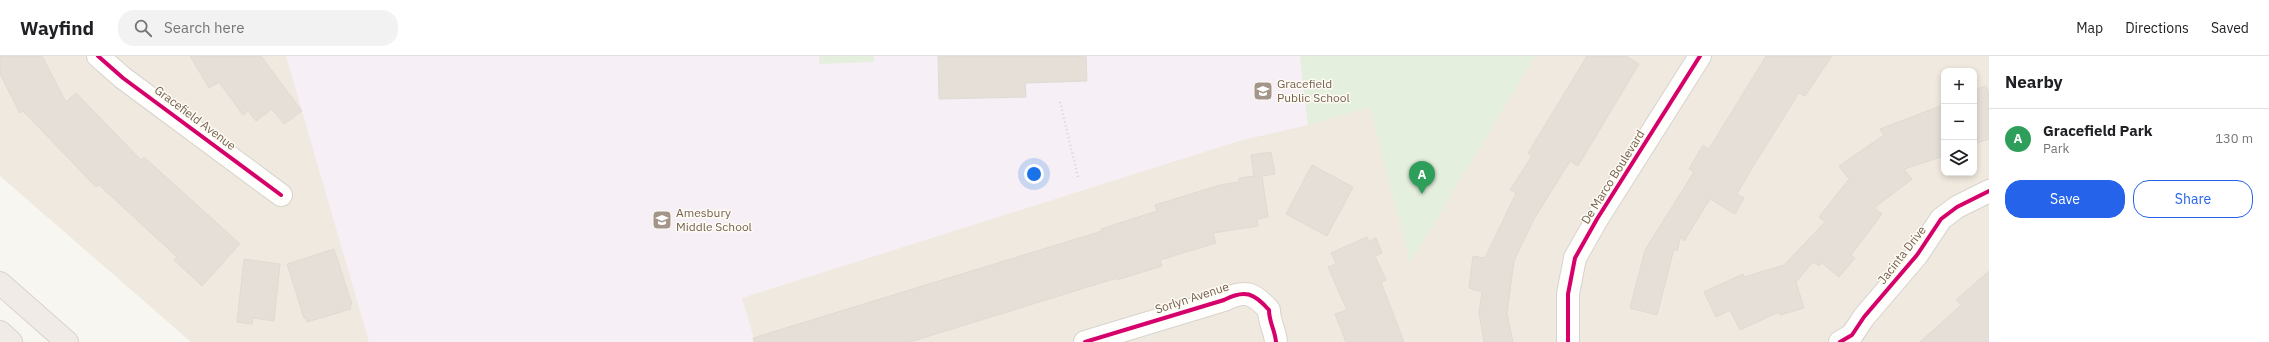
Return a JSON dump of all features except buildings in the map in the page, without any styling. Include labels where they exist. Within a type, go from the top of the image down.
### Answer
[{"type":"highway","points":[[0,283],[67,342]]},
{"type":"highway","points":[[0,332],[11,342]]},
{"type":"street","name":"Gracefield Avenue","points":[[98,56],[123,78],[281,195]]},
{"type":"street","name":"De Marco Boulevard","points":[[1568,342],[1568,294],[1575,258],[1597,219],[1700,56]]},
{"type":"street","name":"Jacinta Drive","points":[[1840,342],[1852,336],[1864,317],[1916,255],[1941,219],[1957,207],[1989,191]]},
{"type":"street","name":"Sorlyn Avenue","points":[[1085,342],[1224,300],[1236,294],[1249,294],[1258,298],[1269,310],[1269,322],[1275,331],[1276,342]]},
{"type":"path","points":[[1060,102],[1078,177]]},
{"type":"shaded area","points":[[0,56],[1989,56],[1989,342],[191,342],[0,176]]},
{"type":"shaded area","name":"Amesbury Middle School","points":[[286,56],[1300,56],[1308,125],[1239,141],[742,298],[755,342],[369,342]]},
{"type":"green space","points":[[819,56],[874,56],[874,62],[819,64]]},
{"type":"green space","points":[[1300,56],[1535,56],[1410,263],[1370,107],[1308,125]]},
{"type":"cycle path","points":[[98,56],[123,78],[281,195]]},
{"type":"cycle path","points":[[1568,342],[1568,294],[1575,258],[1597,219],[1700,56]]},
{"type":"cycle path","points":[[1840,342],[1852,335],[1864,317],[1917,255],[1941,219],[1957,207],[1989,191]]},
{"type":"cycle path","points":[[1085,342],[1244,294],[1254,296],[1269,310],[1276,342]]},
{"type":"place","name":"Gracefield Public School","points":[[1263,91]]},
{"type":"place","name":"Gracefield Park","points":[[1422,194]]},
{"type":"place","name":"Amesbury Middle School","points":[[662,220]]}]
